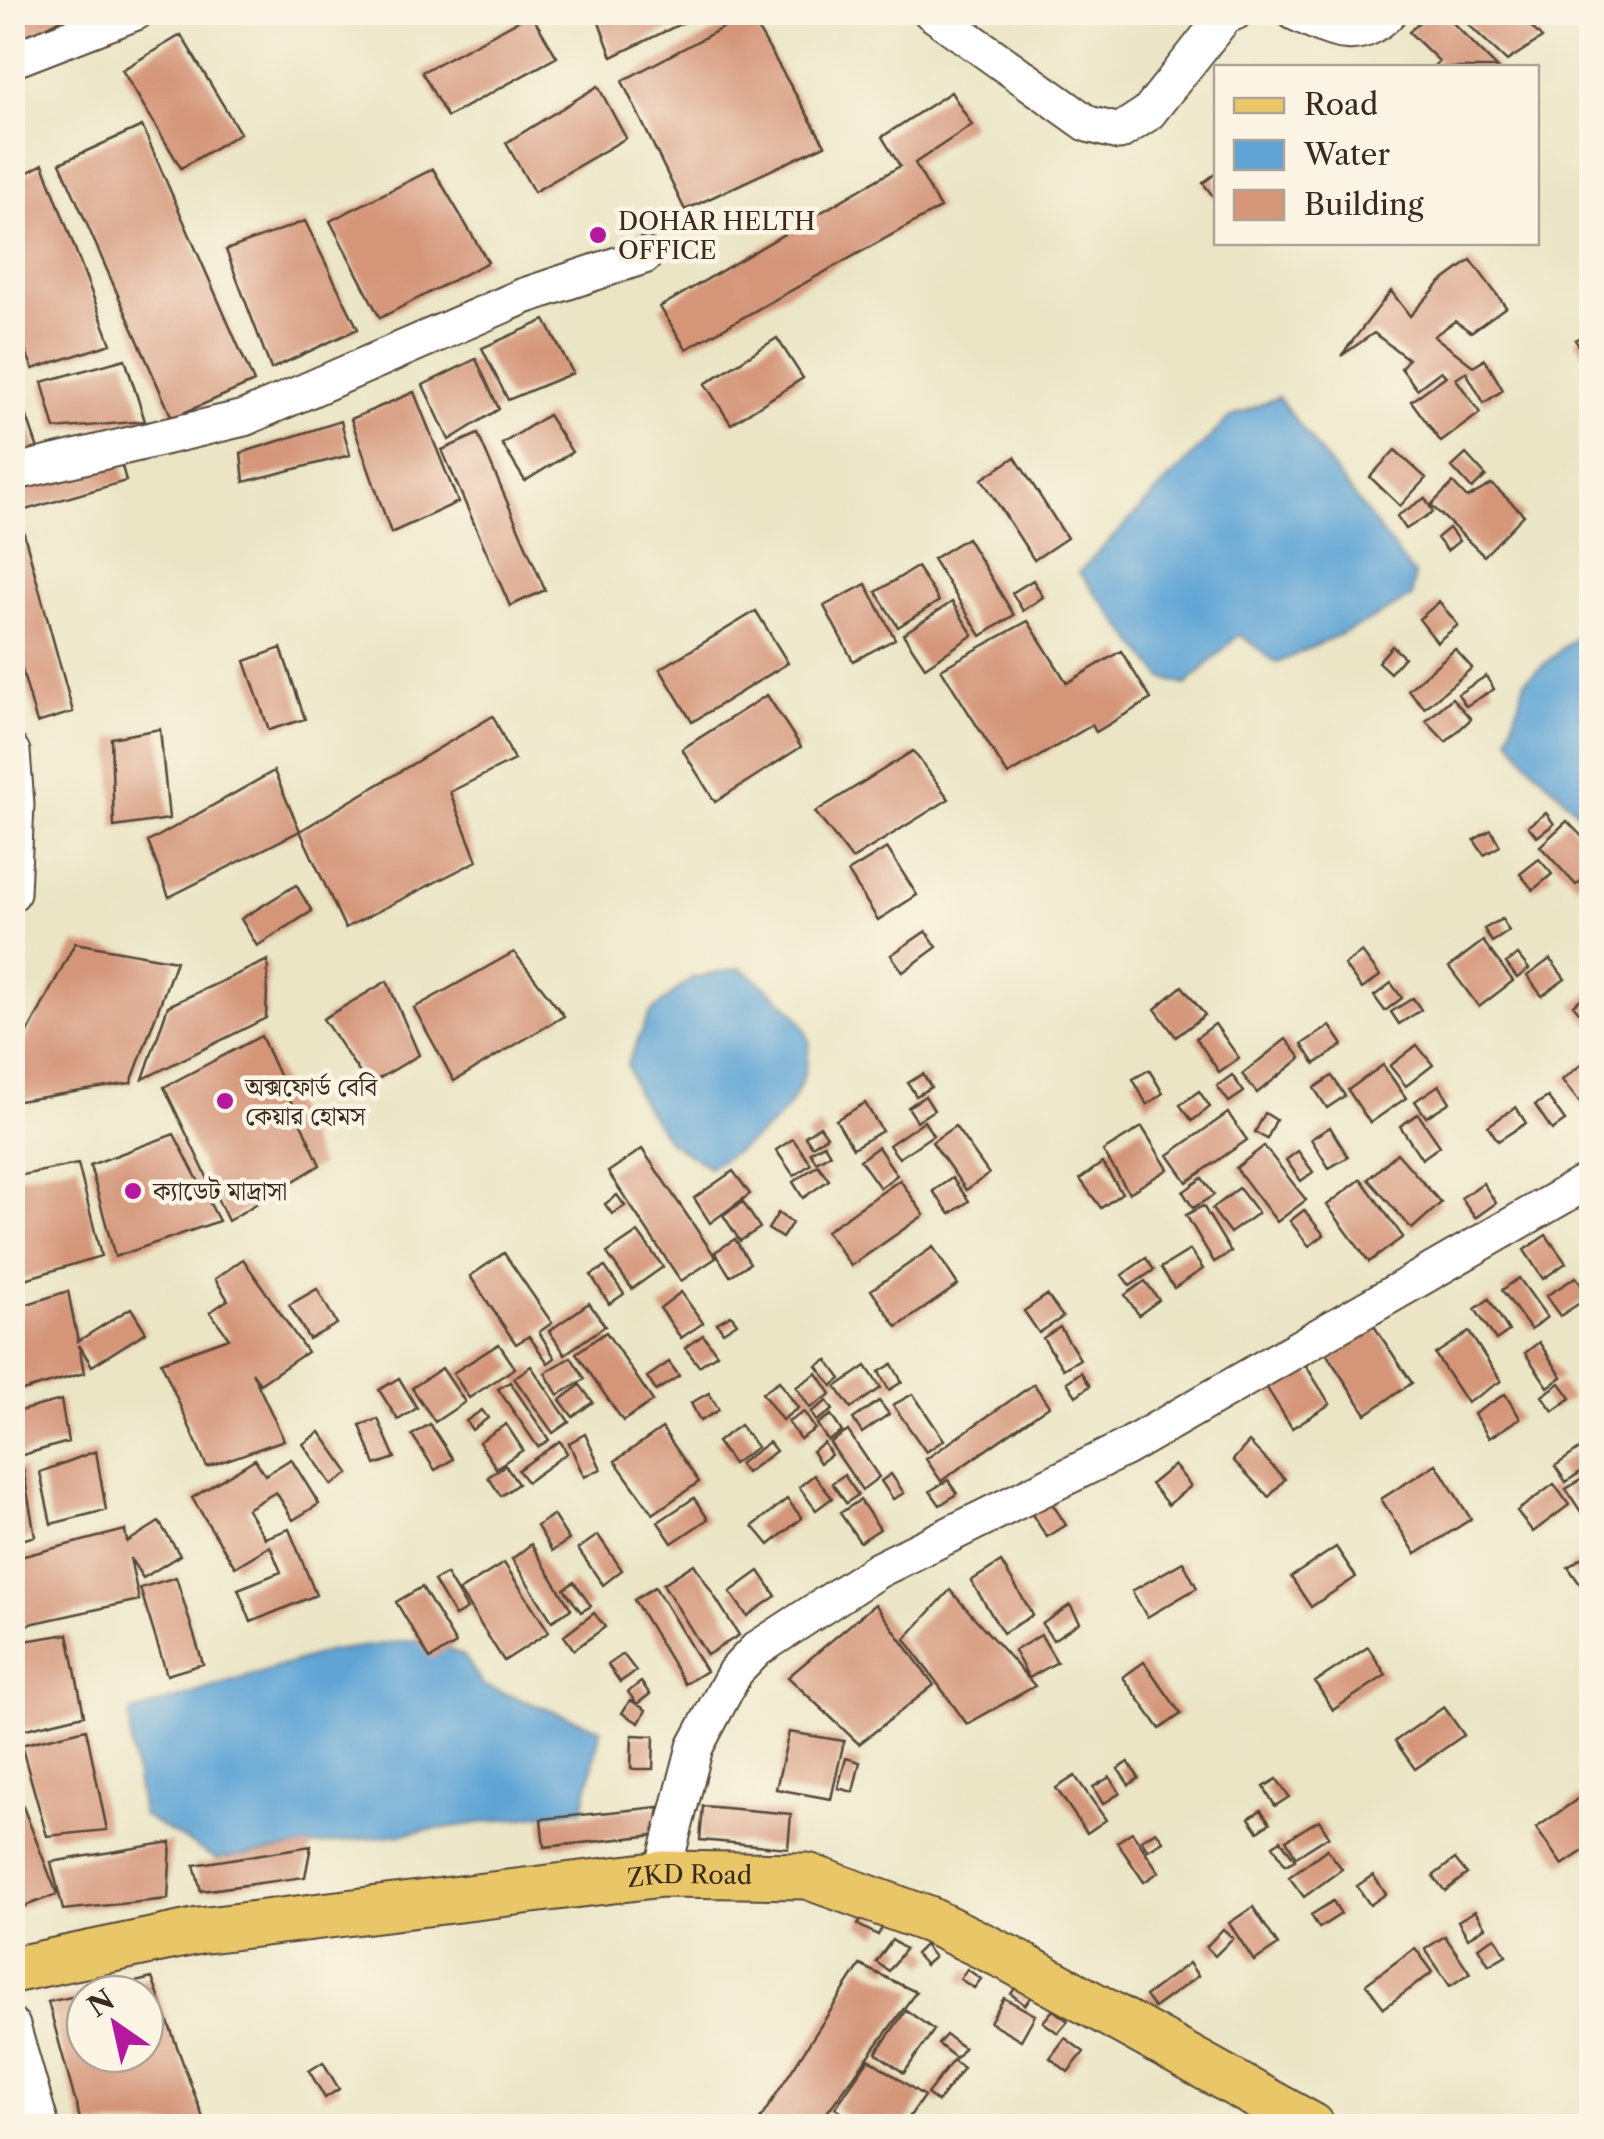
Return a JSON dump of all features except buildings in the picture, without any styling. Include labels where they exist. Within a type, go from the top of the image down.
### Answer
[{"type":"main road","name":"ZKD Road","points":[[12,1970],[199,1931],[662,1874],[808,1876],[929,1920],[1096,2004],[1312,2126]]},
{"type":"street","points":[[12,60],[136,12]]},
{"type":"street","points":[[931,12],[1088,124],[1119,132],[1148,113],[1224,16],[1235,12]]},
{"type":"street","points":[[1294,12],[1342,34],[1375,28],[1390,12]]},
{"type":"street","points":[[12,472],[244,418],[524,296],[644,256]]},
{"type":"street","points":[[12,752],[16,804],[12,893]]},
{"type":"street","points":[[662,1874],[695,1747],[734,1672],[757,1649],[878,1570],[1125,1448],[1592,1179]]},
{"type":"street","points":[[12,2026],[41,2126]]},
{"type":"water","points":[[1278,397],[1414,575],[1412,597],[1277,663],[1239,634],[1186,685],[1163,678],[1079,572],[1229,418]]},
{"type":"water","points":[[1592,624],[1591,825],[1528,762],[1509,737],[1525,681]]},
{"type":"water","points":[[741,968],[791,1009],[805,1030],[809,1049],[801,1082],[783,1113],[741,1148],[709,1167],[668,1141],[637,1095],[627,1064],[650,1013],[692,978]]},
{"type":"water","points":[[425,1639],[464,1656],[484,1686],[601,1729],[583,1809],[216,1859],[142,1815],[130,1740],[131,1713],[330,1651]]},
{"type":"place","name":"DOHAR HELTH OFFICE","points":[[598,235]]},
{"type":"place","name":"অক্সফোর্ড বেবি কেয়ার হোমস","points":[[225,1101]]},
{"type":"place","name":"ক্যাডেট মাদ্রাসা","points":[[133,1191]]}]
